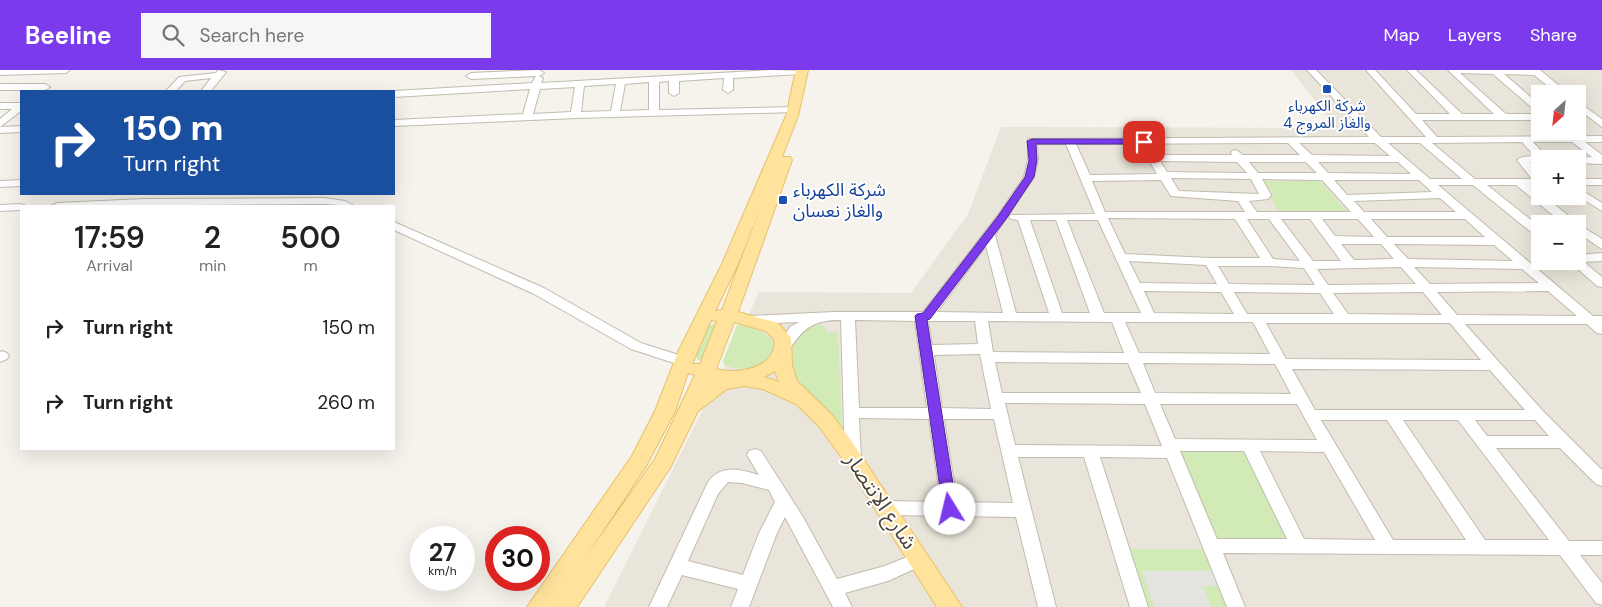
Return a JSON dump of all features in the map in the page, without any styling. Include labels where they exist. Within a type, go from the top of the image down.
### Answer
[{"type":"main road","points":[[539,607],[639,461],[665,411],[685,356],[697,328],[730,264],[794,109],[805,70]]},
{"type":"main road","points":[[564,607],[663,463],[706,372],[749,262],[801,117],[809,92],[805,70]]},
{"type":"main road","points":[[697,328],[709,318],[727,316],[765,324],[776,332],[783,342],[783,373],[793,390],[804,401]]},
{"type":"main road","points":[[685,356],[689,364],[697,370],[728,377],[742,377],[755,375],[770,368],[776,364],[783,350]]},
{"type":"main road","points":[[688,411],[709,391],[742,377],[768,384],[804,401]]},
{"type":"main road","name":"شارع الإنتصار","points":[[804,401],[825,421],[853,458],[950,607]]},
{"type":"street","points":[[0,72],[66,70]]},
{"type":"street","points":[[0,87],[42,89],[66,70]]},
{"type":"street","points":[[395,94],[805,70]]},
{"type":"street","points":[[1311,70],[1378,140],[1399,159],[1551,287],[1596,320],[1602,330]]},
{"type":"street","points":[[1370,70],[1435,140]]},
{"type":"street","points":[[1411,70],[1458,117]]},
{"type":"street","points":[[1452,70],[1502,116]]},
{"type":"street","points":[[1460,70],[1535,71],[1553,85]]},
{"type":"street","points":[[1495,71],[1531,102]]},
{"type":"street","points":[[466,90],[471,73],[540,72],[527,117]]},
{"type":"street","points":[[172,90],[182,79],[221,73]]},
{"type":"street","points":[[207,90],[221,73]]},
{"type":"street","points":[[728,90],[729,75]]},
{"type":"street","points":[[674,78],[674,93]]},
{"type":"street","points":[[654,80],[654,113]]},
{"type":"street","points":[[614,114],[621,82]]},
{"type":"street","points":[[576,116],[580,84]]},
{"type":"street","points":[[0,106],[20,109]]},
{"type":"street","points":[[0,124],[20,109]]},
{"type":"street","points":[[395,124],[527,117],[794,109]]},
{"type":"street","points":[[1586,111],[1602,124]]},
{"type":"street","points":[[1414,117],[1531,117]]},
{"type":"street","points":[[0,130],[20,129]]},
{"type":"street","points":[[1586,139],[1602,139]]},
{"type":"street","points":[[1422,140],[1531,226]]},
{"type":"street","points":[[1524,140],[1536,150]]},
{"type":"street","points":[[950,509],[926,350],[924,316],[989,235],[1029,177],[1033,160],[1032,141],[1292,142],[1531,140]]},
{"type":"street","points":[[1575,140],[1602,160]]},
{"type":"street","points":[[1070,141],[1102,216],[1150,318]]},
{"type":"street","points":[[1144,142],[1175,194],[1241,198],[1264,197],[1265,195],[1255,176],[1226,142]]},
{"type":"street","points":[[1292,142],[1311,158],[1537,415],[1602,480]]},
{"type":"street","points":[[1153,158],[1399,159]]},
{"type":"street","points":[[1531,159],[1522,160],[1531,171]]},
{"type":"street","points":[[1586,160],[1602,160]]},
{"type":"street","points":[[1087,178],[1255,176],[1531,182]]},
{"type":"street","points":[[1519,182],[1561,215]]},
{"type":"street","points":[[1586,182],[1602,182]]},
{"type":"street","points":[[0,184],[20,183]]},
{"type":"street","points":[[1345,198],[1442,195]]},
{"type":"street","points":[[1586,197],[1602,208]]},
{"type":"street","points":[[68,205],[149,198],[324,201],[346,205]]},
{"type":"street","points":[[1241,198],[1254,216]]},
{"type":"street","points":[[0,208],[20,207]]},
{"type":"street","points":[[1239,216],[1269,262]]},
{"type":"street","points":[[1273,216],[1309,265],[1344,319]]},
{"type":"street","points":[[1002,217],[1468,216]]},
{"type":"street","points":[[1023,217],[1057,317]]},
{"type":"street","points":[[1314,217],[1350,264]]},
{"type":"street","points":[[1060,218],[1099,318]]},
{"type":"street","points":[[395,226],[540,291],[579,312],[605,330],[636,346],[685,356]]},
{"type":"street","points":[[1586,234],[1602,246]]},
{"type":"street","points":[[989,235],[1011,317]]},
{"type":"street","points":[[1331,240],[1497,241]]},
{"type":"street","points":[[1121,257],[1309,265],[1404,263],[1525,265]]},
{"type":"street","points":[[1586,259],[1602,257]]},
{"type":"street","points":[[1210,262],[1225,288],[1250,318],[1280,362],[1388,547]]},
{"type":"street","points":[[1586,269],[1602,283]]},
{"type":"street","points":[[1136,287],[1323,289],[1551,287]]},
{"type":"street","points":[[783,350],[791,335],[802,325],[813,320],[841,316]]},
{"type":"street","points":[[841,316],[852,413],[853,458]]},
{"type":"street","points":[[750,320],[841,316],[924,316],[1596,320]]},
{"type":"street","points":[[981,317],[986,353],[996,398],[1047,607]]},
{"type":"street","points":[[1117,318],[1236,607]]},
{"type":"street","points":[[926,350],[1280,362],[1492,365]]},
{"type":"street","points":[[996,398],[1301,399]]},
{"type":"street","points":[[852,413],[1000,414]]},
{"type":"street","points":[[1310,415],[1537,415]]},
{"type":"street","points":[[1392,416],[1481,548]]},
{"type":"street","points":[[1463,416],[1602,597]]},
{"type":"street","points":[[1482,442],[1563,442]]},
{"type":"street","points":[[1010,451],[1090,452],[1248,446],[1329,446]]},
{"type":"street","points":[[1248,446],[1299,546]]},
{"type":"street","points":[[1090,452],[1139,607]]},
{"type":"street","points":[[755,455],[784,501],[843,607]]},
{"type":"street","points":[[658,607],[710,494],[719,480],[725,475],[735,475],[775,486]]},
{"type":"street","points":[[740,607],[768,533],[784,501]]},
{"type":"street","points":[[887,508],[1023,510]]},
{"type":"street","points":[[1210,546],[1602,548]]},
{"type":"street","points":[[833,588],[888,573],[919,559]]},
{"type":"street","points":[[677,566],[748,584]]},
{"type":"shaded area","points":[[1291,70],[1602,70],[1602,607],[604,607],[734,347],[759,292],[911,293],[968,214],[1001,127],[1336,128]]},
{"type":"shaded area","points":[[1142,571],[1213,571],[1220,586],[1203,586],[1211,607],[1154,607]]},
{"type":"green space","points":[[1264,181],[1320,181],[1350,215],[1281,215],[1268,195],[1274,194]]},
{"type":"green space","points":[[717,323],[703,361],[698,360],[694,353],[706,326]]},
{"type":"green space","points":[[737,325],[749,326],[760,330],[769,337],[775,347],[771,360],[754,367],[742,369],[724,364],[723,361]]},
{"type":"green space","points":[[817,325],[824,326],[827,333],[838,332],[842,425],[840,426],[816,398],[797,381],[792,371],[793,342],[804,330]]},
{"type":"green space","points":[[1178,448],[1246,449],[1290,540],[1215,539]]},
{"type":"green space","points":[[1128,549],[1204,549],[1228,607],[1147,607]]},
{"type":"place","name":"شركة الكهرباء والغاز المروج 4","points":[[1327,89]]},
{"type":"place","name":"شركة الكهرباء والغاز نعسان","points":[[783,200]]},
{"type":"route","points":[[950,509],[921,316],[926,316],[1002,217],[1029,177],[1033,160],[1032,141],[1144,142]]}]
